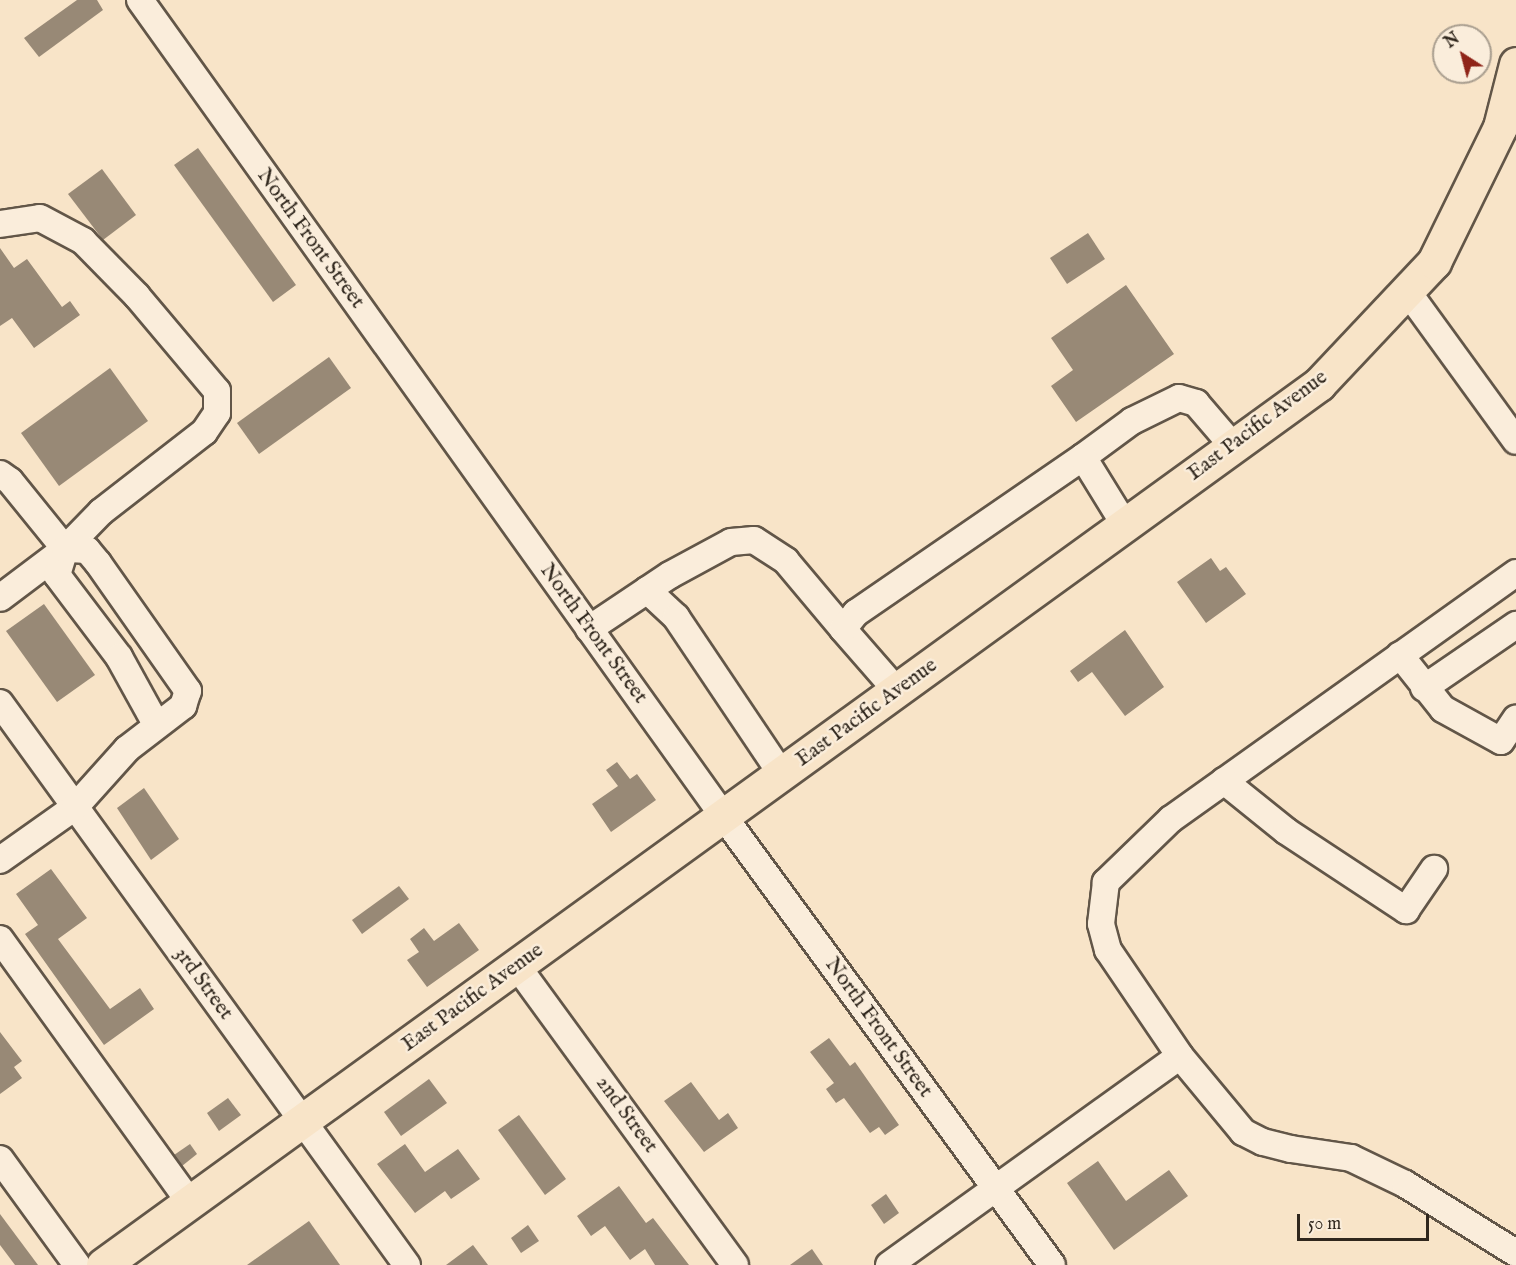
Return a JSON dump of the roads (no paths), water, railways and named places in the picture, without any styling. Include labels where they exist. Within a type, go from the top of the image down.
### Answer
[{"type":"main road","name":"East Pacific Avenue","points":[[103,1265],[1319,384],[1434,262],[1508,130],[1516,64]]},
{"type":"street","name":"North Front Street","points":[[140,0],[724,817],[1052,1265]]},
{"type":"street","points":[[0,224],[40,218],[82,241],[137,296],[217,391],[218,413],[204,432],[101,512],[65,549],[0,598]]},
{"type":"street","points":[[1407,291],[1516,441]]},
{"type":"street","points":[[843,629],[856,613],[941,552],[1083,458],[1131,421],[1179,398],[1196,403],[1233,446]]},
{"type":"street","points":[[1083,458],[1125,525]]},
{"type":"street","points":[[0,474],[10,481],[65,549],[87,550],[188,690],[183,706],[156,724],[127,749],[75,807],[0,860]]},
{"type":"street","points":[[589,629],[647,590],[730,542],[754,540],[786,561],[897,691]]},
{"type":"street","points":[[65,549],[57,575],[119,657],[156,724]]},
{"type":"street","points":[[1516,573],[1172,819],[1106,882],[1101,924],[1108,950],[1180,1056],[1243,1132],[1263,1142],[1291,1149],[1351,1158],[1405,1184],[1516,1253]]},
{"type":"street","points":[[647,590],[676,617],[782,775]]},
{"type":"street","points":[[1424,688],[1516,625]]},
{"type":"street","points":[[1400,655],[1443,709],[1501,741],[1516,719]]},
{"type":"street","name":"3rd Street","points":[[0,703],[407,1265]]},
{"type":"street","points":[[1224,781],[1286,831],[1406,910],[1434,869]]},
{"type":"street","points":[[0,939],[190,1202]]},
{"type":"street","name":"2nd Street","points":[[518,966],[735,1265]]},
{"type":"street","points":[[888,1265],[1180,1056]]},
{"type":"street","points":[[0,1159],[77,1265]]}]
